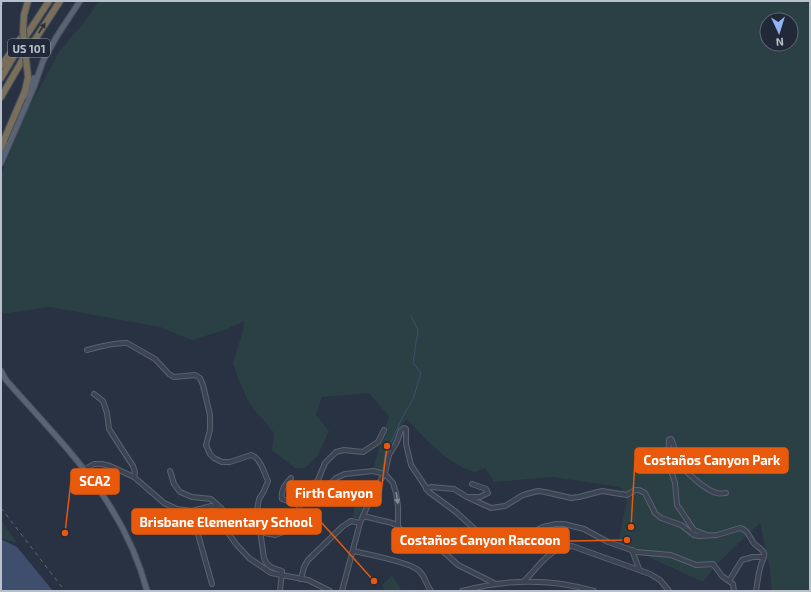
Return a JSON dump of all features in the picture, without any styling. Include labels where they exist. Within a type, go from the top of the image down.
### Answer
[{"type":"highway","points":[[1,147],[25,90],[28,77],[23,31],[24,15],[28,1]]},
{"type":"highway","name":"US 101","points":[[1,78],[49,1]]},
{"type":"highway","name":"US 101","points":[[1,97],[27,52],[60,1]]},
{"type":"highway","points":[[1,66],[18,42],[32,27]]},
{"type":"main road","points":[[1,153],[27,93],[41,66],[57,36],[80,1]]},
{"type":"main road","points":[[1,163],[34,87],[41,66]]},
{"type":"main road","points":[[1,371],[6,380],[85,469],[108,503],[123,529],[136,557],[147,591]]},
{"type":"main road","points":[[1,377],[6,380]]},
{"type":"street","points":[[87,350],[127,343],[156,359],[169,374],[174,376],[195,375],[200,378],[210,415],[210,430],[206,445],[210,454],[222,462],[230,462],[252,455],[255,456],[258,459],[268,481],[257,505],[256,514],[266,564],[270,567],[282,570],[280,591]]},
{"type":"street","points":[[94,394],[103,401],[107,413],[109,430],[133,466],[135,472],[134,477]]},
{"type":"street","points":[[342,591],[360,523],[374,491],[385,474],[389,454],[403,428],[406,429],[406,444],[411,465],[426,489],[432,496],[460,515],[482,535],[497,542],[516,544],[536,530],[551,524],[584,529],[608,542],[643,553],[671,555],[696,565],[711,563],[722,576],[734,586],[734,591]]},
{"type":"street","points":[[260,532],[275,535],[289,530],[294,524],[299,505],[318,480],[325,463],[336,452],[344,450],[363,452],[378,442],[384,430]]},
{"type":"street","points":[[711,536],[694,530],[677,505],[675,483],[668,461],[668,440],[673,442],[678,460],[686,470],[706,488],[717,493],[726,493]]},
{"type":"street","points":[[85,469],[92,464],[102,464],[134,477],[166,504],[177,509],[194,511],[214,505],[219,507]]},
{"type":"street","points":[[306,494],[325,489],[336,478],[345,474],[373,471],[385,474],[393,483],[396,493],[398,506],[398,526]]},
{"type":"street","points":[[170,472],[174,484],[180,492],[192,497],[211,499],[224,511],[226,526],[244,554],[269,572],[301,579],[319,585],[330,591]]},
{"type":"street","points":[[291,478],[283,490],[281,495],[282,499],[299,505]]},
{"type":"street","points":[[467,497],[480,497],[488,493],[486,489],[472,484]]},
{"type":"street","points":[[426,489],[454,489],[487,507],[497,508],[505,506],[523,495],[538,491],[571,498],[602,491],[626,495],[639,490],[645,493],[655,513],[661,518],[681,525],[694,535],[711,536],[743,528],[749,533],[756,545],[763,551],[764,557],[759,572],[756,591]]},
{"type":"street","points":[[186,511],[194,520],[212,584]]},
{"type":"street","points":[[363,516],[392,523],[398,526],[402,532],[406,534],[421,536],[433,542],[458,565],[494,584]]},
{"type":"street","points":[[301,579],[307,562],[342,527],[349,521],[360,523]]},
{"type":"street","points":[[524,581],[551,554],[562,548],[570,546],[639,569],[656,577],[669,591]]},
{"type":"street","points":[[632,550],[639,569]]},
{"type":"street","points":[[353,551],[417,569],[422,574],[431,591]]},
{"type":"street","points":[[729,581],[742,560],[753,557],[764,557]]},
{"type":"street","points":[[462,591],[494,584],[524,581],[560,583],[594,591]]},
{"type":"street","points":[[318,591],[319,585]]},
{"type":"green space","points":[[99,1],[797,1],[810,3],[810,591],[772,591],[770,569],[760,523],[717,564],[703,582],[618,543],[627,500],[620,487],[552,477],[494,482],[485,468],[475,472],[456,464],[447,458],[429,443],[407,419],[399,429],[397,440],[387,456],[384,472],[373,469],[389,416],[369,393],[322,397],[316,415],[329,431],[318,455],[305,468],[295,468],[272,450],[274,433],[249,403],[239,381],[233,363],[243,330],[244,321],[225,330],[192,340],[160,327],[50,307],[1,314],[1,174],[26,113],[59,52],[86,20]]},
{"type":"green space","points":[[362,489],[371,492],[360,518],[353,518],[354,509]]},
{"type":"green space","points":[[1,520],[17,543],[1,538]]},
{"type":"green space","points":[[392,575],[402,591],[385,591],[382,586]]},
{"type":"water","points":[[1,540],[17,547],[53,591],[1,591]]},
{"type":"waterway","points":[[383,470],[385,455],[403,416],[413,399],[421,373],[413,363],[418,330],[411,316]]},
{"type":"railway","points":[[1,6],[4,1]]},
{"type":"railway","points":[[1,508],[65,591]]},
{"type":"place","name":"Firth Canyon","points":[[387,446]]},
{"type":"place","name":"Costaños Canyon Park","points":[[631,527]]},
{"type":"place","name":"SCA2","points":[[65,533]]},
{"type":"place","name":"Costaños Canyon Raccoon","points":[[627,540]]},
{"type":"place","name":"Brisbane Elementary School","points":[[374,581]]}]
